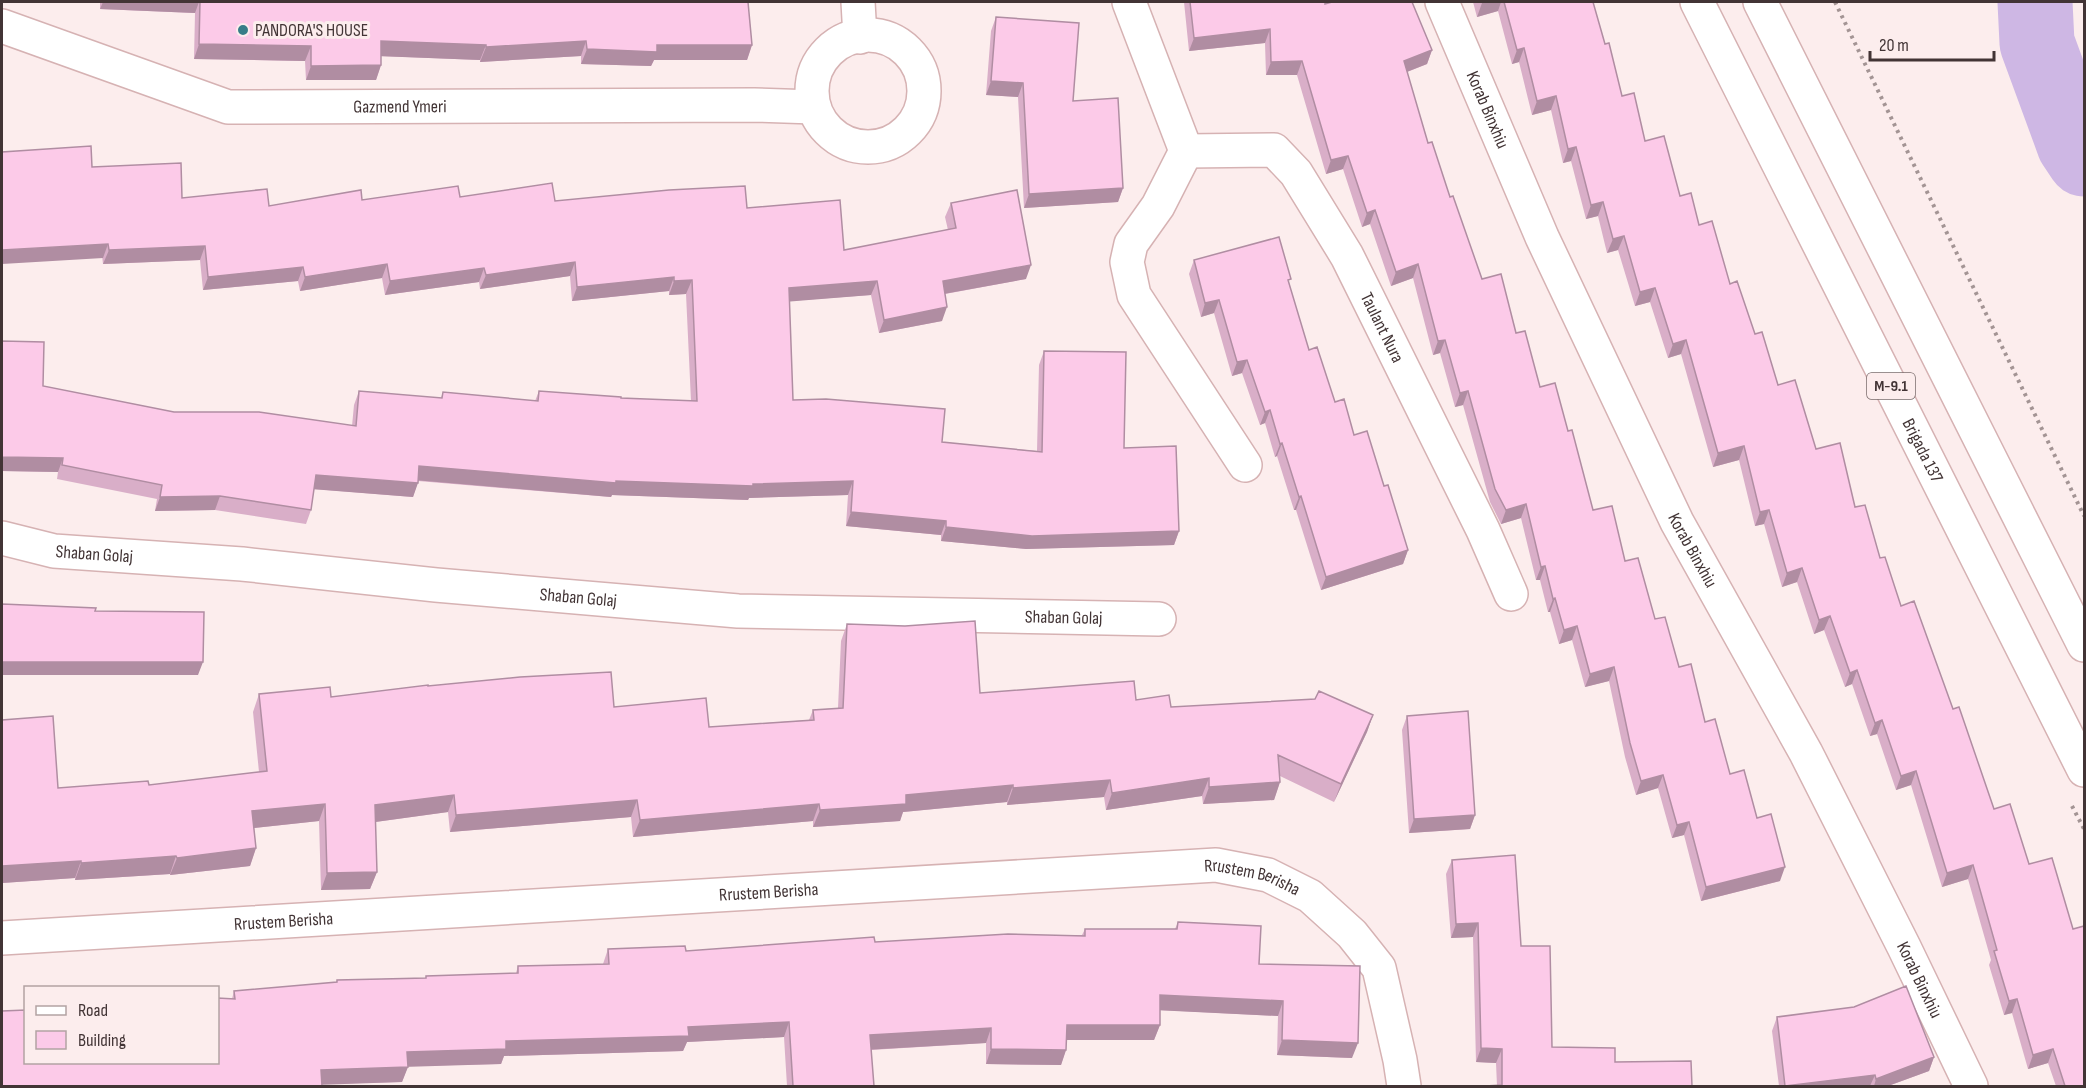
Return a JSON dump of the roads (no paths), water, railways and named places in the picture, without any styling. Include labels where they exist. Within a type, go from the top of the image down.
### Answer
[{"type":"street","points":[[858,2],[860,37]]},
{"type":"street","points":[[1129,2],[1186,151],[1158,206],[1131,244],[1126,262],[1134,295],[1245,465]]},
{"type":"street","name":"Korab Binxhiu","points":[[1442,2],[1542,237],[1677,522],[1806,753],[1971,1086]]},
{"type":"street","name":"Brigada 137","points":[[1697,2],[2085,770]]},
{"type":"street","points":[[1760,2],[2085,645]]},
{"type":"street","name":"Gazmend Ymeri","points":[[2,26],[228,107],[754,105],[814,107]]},
{"type":"street","points":[[871,35],[893,41],[903,47],[917,64],[922,75],[924,98],[917,119],[910,128],[892,142],[870,148],[848,144],[828,132],[814,107],[811,91],[812,80],[822,59],[838,44],[860,37],[871,35]]},
{"type":"street","name":"Taulant Nura","points":[[1186,151],[1274,150],[1296,172],[1347,256],[1484,531],[1511,594]]},
{"type":"street","name":"Shaban Golaj","points":[[2,538],[54,551],[242,564],[436,585],[738,611],[1160,619]]},
{"type":"street","name":"Rrustem Berisha","points":[[2,938],[1216,865],[1269,874],[1310,896],[1352,934],[1379,968],[1404,1086]]},
{"type":"waterway","points":[[2035,2],[2037,43],[2074,144],[2084,159]]},
{"type":"place","name":"PANDORA'S HOUSE","points":[[243,30]]}]
